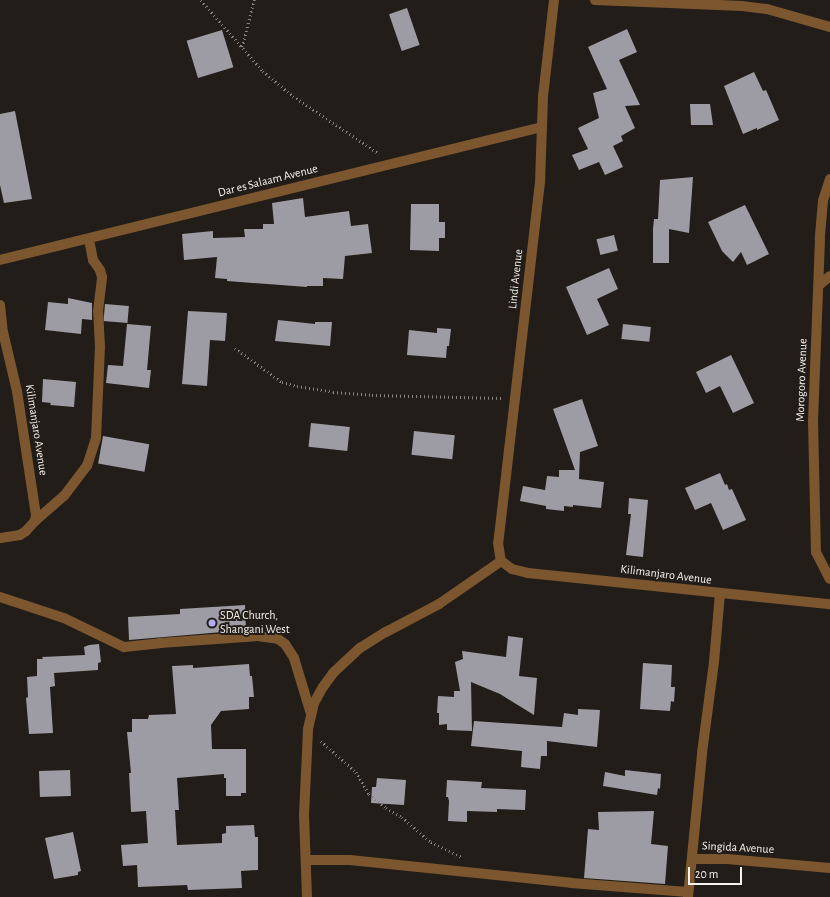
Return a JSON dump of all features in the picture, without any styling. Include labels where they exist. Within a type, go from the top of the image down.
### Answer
[{"type":"street","name":"Lindi Avenue","points":[[502,560],[498,543],[540,182],[543,97],[554,0]]},
{"type":"street","points":[[595,0],[742,6],[768,10],[830,27]]},
{"type":"street","name":"Dar es Salaam Avenue","points":[[0,260],[542,127]]},
{"type":"street","name":"Morogoro Avenue","points":[[830,179],[824,201],[813,420],[816,552],[830,579]]},
{"type":"street","points":[[0,538],[20,535],[26,531],[35,520],[64,496],[87,466],[96,438],[100,347],[98,310],[102,277],[100,270],[93,260],[89,239]]},
{"type":"street","points":[[819,285],[830,276]]},
{"type":"street","name":"Kilimanjaro Avenue","points":[[0,305],[3,332],[17,391],[30,466],[36,515],[35,520]]},
{"type":"street","points":[[307,897],[307,860],[304,815],[308,729],[314,703],[328,678],[341,664],[360,648],[386,632],[439,604],[502,560]]},
{"type":"street","name":"Kilimanjaro Avenue","points":[[502,560],[512,569],[528,573],[720,594],[830,604]]},
{"type":"street","points":[[307,860],[350,860],[688,894],[702,753],[714,662],[720,594]]},
{"type":"street","points":[[0,597],[64,618],[124,647],[256,636],[278,639],[285,644],[294,658],[311,714]]},
{"type":"street","name":"Singida Avenue","points":[[692,859],[727,860],[830,868]]},
{"type":"path","points":[[202,0],[263,71],[293,96],[393,164]]},
{"type":"path","points":[[242,48],[254,0]]},
{"type":"path","points":[[235,348],[282,382],[297,386],[333,392],[372,395],[514,398]]},
{"type":"path","points":[[308,729],[356,772],[369,794],[386,808],[402,817],[431,842],[464,858]]},
{"type":"building","points":[[407,8],[420,45],[402,51],[389,14]]},
{"type":"building","points":[[627,29],[637,52],[619,60],[640,105],[625,106],[635,128],[621,136],[623,141],[613,146],[623,167],[605,175],[599,162],[579,170],[572,155],[588,149],[578,128],[599,118],[593,93],[607,89],[588,47]]},
{"type":"building","points":[[222,30],[233,67],[198,78],[187,41]]},
{"type":"building","points":[[754,72],[763,91],[766,90],[779,120],[757,130],[757,128],[743,134],[724,86]]},
{"type":"building","points":[[690,104],[710,104],[713,125],[691,125]]},
{"type":"building","points":[[15,111],[32,199],[4,203],[0,185],[0,114]]},
{"type":"building","points":[[693,177],[689,233],[669,229],[669,263],[653,263],[653,229],[654,219],[658,219],[660,180]]},
{"type":"building","points":[[303,198],[305,217],[349,211],[351,226],[368,224],[372,253],[345,256],[343,279],[323,278],[323,286],[307,287],[227,281],[227,279],[215,278],[217,257],[184,260],[182,234],[213,231],[213,238],[245,237],[244,229],[263,229],[263,224],[274,224],[272,203]]},
{"type":"building","points":[[411,204],[439,204],[439,222],[445,222],[445,238],[439,238],[439,251],[410,250]]},
{"type":"building","points":[[745,205],[769,254],[747,265],[741,252],[733,262],[722,251],[708,222]]},
{"type":"building","points":[[614,235],[618,251],[600,255],[597,239]]},
{"type":"building","points":[[609,268],[618,289],[597,299],[609,325],[587,335],[566,287]]},
{"type":"building","points":[[68,298],[92,303],[92,320],[82,319],[81,334],[45,330],[48,302],[68,304]]},
{"type":"building","points":[[105,304],[129,306],[127,323],[104,321]]},
{"type":"building","points":[[188,311],[227,313],[225,341],[210,340],[207,386],[182,384]]},
{"type":"building","points":[[278,320],[315,324],[315,322],[332,322],[330,346],[275,341]]},
{"type":"building","points":[[127,324],[151,326],[147,370],[151,370],[149,388],[106,383],[108,365],[123,366]]},
{"type":"building","points":[[623,324],[651,327],[649,342],[621,339]]},
{"type":"building","points":[[437,328],[451,329],[446,358],[407,355],[409,330],[437,333]]},
{"type":"building","points":[[731,355],[754,403],[733,413],[720,386],[706,393],[696,372]]},
{"type":"building","points":[[43,379],[76,382],[74,407],[50,405],[51,403],[42,402]]},
{"type":"building","points":[[582,399],[598,446],[580,452],[579,479],[604,482],[601,508],[573,505],[573,507],[564,506],[564,511],[546,509],[546,506],[520,501],[523,486],[545,490],[547,476],[559,477],[559,470],[575,470],[553,409]]},
{"type":"building","points":[[311,423],[350,427],[347,451],[308,447]]},
{"type":"building","points":[[414,431],[455,435],[452,459],[411,455]]},
{"type":"building","points":[[103,436],[149,444],[144,472],[98,464]]},
{"type":"building","points":[[720,473],[725,485],[727,484],[729,490],[732,489],[746,520],[723,530],[711,503],[695,510],[685,488]]},
{"type":"building","points":[[629,498],[648,500],[643,557],[626,555],[631,514],[628,514]]},
{"type":"building","points":[[245,605],[246,630],[129,640],[128,617],[180,614],[180,609]]},
{"type":"building","points":[[508,636],[523,638],[519,676],[537,678],[534,715],[500,694],[471,682],[472,731],[447,730],[447,724],[439,725],[439,713],[437,713],[438,696],[454,697],[454,691],[460,691],[455,662],[463,659],[462,651],[506,657]]},
{"type":"building","points":[[99,644],[101,662],[98,663],[98,670],[54,673],[55,686],[50,687],[53,733],[29,734],[26,698],[28,697],[27,677],[37,676],[37,659],[43,659],[42,657],[85,655],[84,647]]},
{"type":"building","points":[[643,663],[672,665],[671,687],[675,687],[674,702],[671,701],[670,711],[640,709]]},
{"type":"building","points":[[249,664],[254,697],[249,697],[249,709],[221,711],[211,725],[212,749],[246,749],[246,793],[241,793],[241,796],[226,796],[226,778],[224,778],[224,774],[177,778],[179,810],[175,810],[177,845],[222,843],[222,834],[226,833],[226,826],[254,825],[255,837],[258,837],[258,870],[241,871],[242,888],[188,890],[187,885],[138,887],[137,865],[123,866],[121,845],[148,843],[146,811],[131,812],[129,773],[131,773],[127,732],[132,732],[132,719],[148,719],[149,715],[176,714],[172,666],[193,665],[193,668]]},
{"type":"building","points":[[578,709],[600,710],[597,747],[547,741],[547,756],[541,756],[540,769],[521,767],[522,751],[471,746],[474,721],[562,727],[564,713],[578,715]]},
{"type":"building","points":[[70,770],[71,796],[40,797],[39,771]]},
{"type":"building","points":[[625,770],[661,774],[660,789],[658,788],[657,795],[603,786],[605,772],[625,776]]},
{"type":"building","points":[[377,778],[406,780],[404,805],[371,803],[372,787],[376,787]]},
{"type":"building","points":[[447,780],[482,782],[481,788],[526,790],[525,810],[497,809],[497,812],[467,811],[467,822],[448,821],[449,801],[448,797],[446,797]]},
{"type":"building","points":[[654,811],[651,844],[668,846],[665,884],[584,878],[588,829],[599,830],[598,812]]},
{"type":"building","points":[[73,832],[81,871],[78,872],[78,875],[54,879],[45,838]]},
{"type":"place","name":"SDA Church, Shangani West","points":[[212,623]]}]
